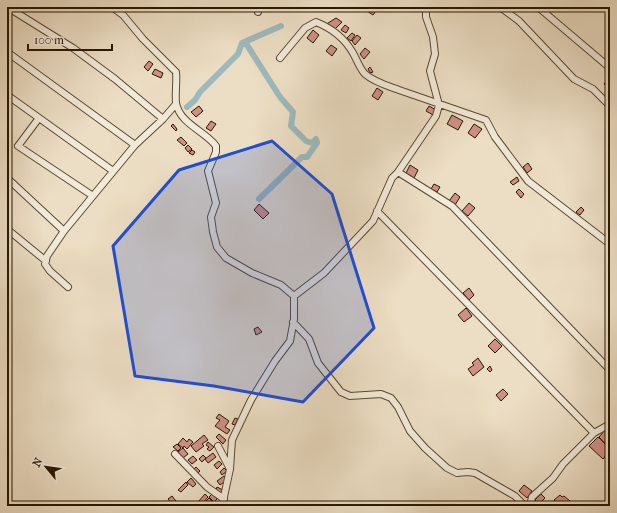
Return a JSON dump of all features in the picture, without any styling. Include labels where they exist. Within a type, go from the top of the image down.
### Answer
[{"type":"street","points":[[112,7],[123,15],[143,39],[176,72],[176,104],[187,121],[197,130],[205,134],[216,146],[216,152],[208,172],[216,203],[211,217],[216,247],[226,258],[252,273],[281,285],[294,296]]},
{"type":"street","points":[[294,296],[324,273],[373,221],[392,178],[398,172],[436,116],[439,104],[430,71],[435,54],[433,37],[426,17],[426,7]]},
{"type":"street","points":[[500,7],[519,21],[574,79],[593,89],[610,106]]},
{"type":"street","points":[[538,7],[610,68]]},
{"type":"street","points":[[7,15],[13,8],[74,48],[115,79],[163,120]]},
{"type":"street","points":[[280,58],[304,28],[316,22],[325,25],[346,44],[353,52],[366,74],[376,81],[486,120],[495,137],[528,181],[610,244]]},
{"type":"street","points":[[7,52],[135,144]]},
{"type":"street","points":[[7,95],[113,171]]},
{"type":"street","points":[[68,287],[50,271],[45,264],[48,256],[64,231],[135,144],[163,120],[176,104]]},
{"type":"street","points":[[39,118],[18,146],[93,196]]},
{"type":"street","points":[[398,172],[452,206],[610,370]]},
{"type":"street","points":[[7,178],[64,231]]},
{"type":"street","points":[[377,211],[594,433]]},
{"type":"street","points":[[7,229],[46,261]]},
{"type":"street","points":[[222,506],[230,469],[232,440],[251,400],[275,361],[290,341],[293,322],[294,296]]},
{"type":"street","points":[[293,322],[309,339],[318,363],[341,392],[350,396],[381,394],[391,398],[398,407],[410,431],[447,468],[457,474],[468,472],[475,473],[515,496],[525,506]]},
{"type":"street","points":[[530,506],[532,498],[553,478],[563,464],[594,433],[610,424]]},
{"type":"street","points":[[218,446],[230,469]]},
{"type":"street","points":[[175,454],[207,488],[224,499]]},
{"type":"highlighted area","points":[[272,141],[332,194],[374,328],[303,402],[214,386],[135,376],[113,246],[179,170]]},
{"type":"building","points":[[370,7],[378,8],[373,15],[367,11]]},
{"type":"building","points":[[336,18],[342,22],[333,31],[325,25]]},
{"type":"building","points":[[345,25],[349,28],[346,33],[341,30]]},
{"type":"building","points":[[313,30],[319,35],[313,43],[307,38]]},
{"type":"building","points":[[352,33],[355,35],[351,41],[347,38]]},
{"type":"building","points":[[357,35],[361,38],[355,45],[352,41]]},
{"type":"building","points":[[331,45],[337,49],[332,56],[326,51]]},
{"type":"building","points":[[365,48],[370,52],[364,59],[360,54]]},
{"type":"building","points":[[149,61],[153,64],[148,71],[144,67]]},
{"type":"building","points":[[370,67],[373,72],[370,73],[368,69]]},
{"type":"building","points":[[155,69],[163,73],[161,78],[152,74]]},
{"type":"building","points":[[610,77],[610,89],[604,84]]},
{"type":"building","points":[[377,88],[383,92],[378,100],[372,96]]},
{"type":"building","points":[[199,106],[203,111],[196,117],[191,112]]},
{"type":"building","points":[[429,106],[436,110],[433,115],[426,111]]},
{"type":"building","points":[[452,115],[463,121],[458,130],[447,124]]},
{"type":"building","points":[[211,121],[216,124],[211,131],[206,128]]},
{"type":"building","points":[[173,124],[177,129],[176,131],[171,126]]},
{"type":"building","points":[[474,124],[482,129],[475,138],[468,133]]},
{"type":"building","points":[[181,137],[187,143],[184,146],[177,140]]},
{"type":"building","points":[[188,145],[192,149],[188,152],[185,148]]},
{"type":"building","points":[[192,150],[195,152],[193,155],[189,153]]},
{"type":"building","points":[[528,163],[532,169],[527,173],[523,167]]},
{"type":"building","points":[[410,165],[418,170],[414,178],[406,173]]},
{"type":"building","points":[[517,177],[519,181],[513,185],[510,182]]},
{"type":"building","points":[[434,184],[440,187],[437,192],[431,189]]},
{"type":"building","points":[[519,189],[524,194],[521,198],[516,192]]},
{"type":"building","points":[[455,193],[460,197],[455,205],[449,201]]},
{"type":"building","points":[[469,203],[475,208],[468,216],[462,211]]},
{"type":"building","points":[[259,204],[269,213],[263,219],[254,210]]},
{"type":"building","points":[[581,207],[584,210],[580,215],[576,212]]},
{"type":"building","points":[[469,288],[474,295],[469,300],[463,293]]},
{"type":"building","points":[[466,308],[472,316],[464,322],[458,315]]},
{"type":"building","points":[[258,327],[262,332],[256,335],[254,329]]},
{"type":"building","points":[[495,339],[502,346],[495,353],[488,346]]},
{"type":"building","points":[[478,358],[484,367],[473,376],[468,369],[474,365],[472,363]]},
{"type":"building","points":[[490,366],[492,370],[490,372],[487,369]]},
{"type":"building","points":[[503,389],[508,394],[501,401],[496,395]]},
{"type":"building","points":[[219,414],[229,421],[225,427],[230,430],[227,434],[215,426],[220,420],[216,418]]},
{"type":"building","points":[[235,418],[238,419],[235,425],[232,424]]},
{"type":"building","points":[[605,430],[610,435],[610,439],[605,444],[599,437]]},
{"type":"building","points":[[219,434],[226,440],[223,444],[216,437]]},
{"type":"building","points":[[204,435],[208,440],[202,444],[204,446],[196,452],[191,446]]},
{"type":"building","points":[[598,437],[607,445],[610,442],[610,451],[603,459],[589,446]]},
{"type":"building","points":[[183,438],[187,442],[189,439],[193,442],[187,449],[178,444]]},
{"type":"building","points":[[208,442],[214,447],[210,451],[207,449],[209,447],[206,445]]},
{"type":"building","points":[[177,444],[181,448],[178,451],[173,447]]},
{"type":"building","points":[[183,448],[188,454],[183,458],[178,452]]},
{"type":"building","points":[[213,453],[216,457],[208,463],[205,459]]},
{"type":"building","points":[[203,455],[206,458],[202,462],[199,459]]},
{"type":"building","points":[[193,456],[197,460],[192,464],[188,460]]},
{"type":"building","points":[[219,461],[222,464],[217,469],[214,465]]},
{"type":"building","points":[[196,467],[200,471],[196,475],[192,471]]},
{"type":"building","points":[[224,468],[227,471],[222,475],[220,472]]},
{"type":"building","points":[[224,476],[227,480],[220,485],[217,481]]},
{"type":"building","points":[[191,478],[196,484],[193,487],[187,482]]},
{"type":"building","points":[[186,482],[188,485],[181,492],[178,490]]},
{"type":"building","points":[[524,485],[532,491],[527,498],[519,491]]},
{"type":"building","points":[[217,487],[223,490],[220,495],[215,492]]},
{"type":"building","points":[[205,494],[208,497],[201,505],[198,502]]},
{"type":"building","points":[[212,494],[217,499],[214,502],[209,497]]},
{"type":"building","points":[[541,494],[545,498],[539,504],[535,500]]},
{"type":"building","points":[[560,495],[562,497],[564,496],[570,501],[565,506],[561,504],[560,506],[554,500]]},
{"type":"building","points":[[172,496],[176,501],[172,504],[168,499]]},
{"type":"building","points":[[209,498],[217,506],[202,505]]},
{"type":"building","points":[[166,501],[167,504],[160,506],[160,504]]},
{"type":"waterway","points":[[187,107],[238,54],[242,43],[281,26]]},
{"type":"waterway","points":[[242,43],[247,45],[280,97],[293,112],[291,126],[306,141],[312,143],[316,139],[317,143],[307,157],[302,157],[259,199]]}]
